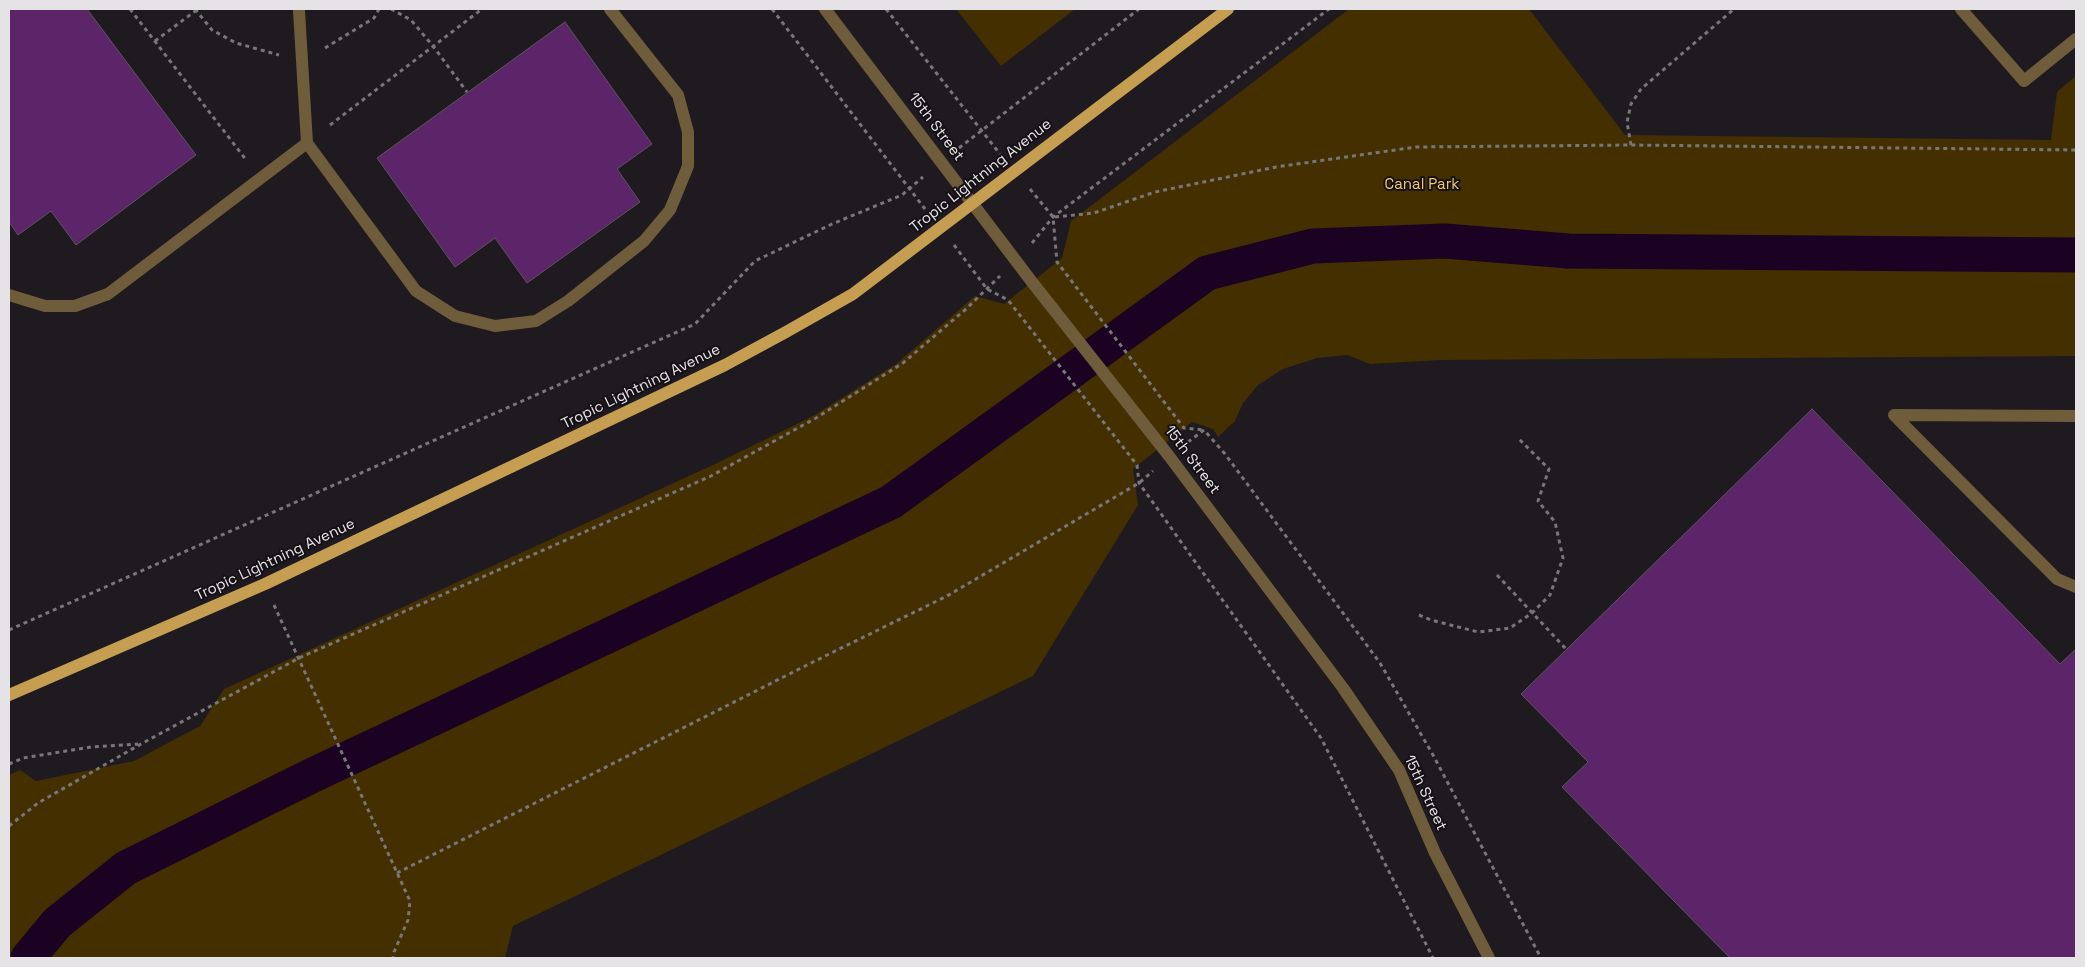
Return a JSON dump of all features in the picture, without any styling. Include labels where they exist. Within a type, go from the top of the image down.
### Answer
[{"type":"main road","name":"Tropic Lightning Avenue","points":[[9,695],[265,584],[725,365],[853,294],[1228,9]]},
{"type":"street","points":[[299,11],[307,142],[416,291],[454,316],[495,326],[536,321],[568,301],[644,240],[670,210],[688,166],[688,132],[678,95],[610,9]]},
{"type":"street","name":"15th Street","points":[[825,9],[1032,282],[1165,451],[1343,688],[1399,770],[1435,853],[1489,958]]},
{"type":"street","points":[[1962,9],[2024,81],[2076,39]]},
{"type":"street","points":[[9,295],[45,306],[75,306],[108,294],[307,142]]},
{"type":"street","points":[[2076,416],[1894,415],[2057,579],[2076,586]]},
{"type":"path","points":[[130,9],[260,178]]},
{"type":"path","points":[[155,42],[198,9]]},
{"type":"path","points":[[391,9],[411,20],[468,92]]},
{"type":"path","points":[[307,142],[482,9]]},
{"type":"path","points":[[772,9],[987,289],[1008,300],[1137,465],[1139,483],[1321,738],[1433,958]]},
{"type":"path","points":[[886,9],[980,131],[1053,217],[1057,262],[1184,428],[1204,430],[1225,454],[1380,663],[1433,755],[1541,958]]},
{"type":"path","points":[[9,630],[695,324],[755,261],[832,224],[902,195],[980,131],[1139,9]]},
{"type":"path","points":[[9,826],[38,803],[141,744],[299,658],[711,476],[816,418],[904,364],[1016,261],[1053,217],[1329,9]]},
{"type":"path","points":[[1632,145],[1627,122],[1632,104],[1641,89],[1734,9]]},
{"type":"path","points":[[1053,217],[1094,213],[1155,192],[1276,166],[1416,147],[1632,145],[2076,150]]},
{"type":"path","points":[[397,873],[947,596],[1139,483],[1165,451],[1204,430]]},
{"type":"path","points":[[1419,615],[1478,632],[1510,628],[1532,613],[1550,595],[1563,558],[1555,522],[1538,501],[1549,470],[1519,440]]},
{"type":"path","points":[[1497,574],[1566,650]]},
{"type":"path","points":[[265,584],[410,901],[408,920],[393,958]]},
{"type":"path","points":[[9,764],[22,758],[91,747],[141,744]]},
{"type":"green space","points":[[956,9],[1075,9],[1001,66]]},
{"type":"green space","name":"Canal Park","points":[[1349,9],[1529,9],[1625,135],[2051,140],[2057,92],[2076,76],[2076,356],[1440,360],[1370,364],[1347,355],[1317,358],[1283,369],[1258,385],[1243,403],[1235,421],[1218,437],[1213,429],[1192,422],[1133,469],[1138,505],[1033,676],[513,926],[505,958],[9,958],[9,775],[20,770],[36,781],[134,761],[200,726],[224,689],[715,464],[813,416],[896,364],[975,296],[1004,304],[1062,258],[1071,221]]},
{"type":"building","points":[[9,9],[87,9],[196,155],[76,245],[51,211],[18,235],[9,222]]},
{"type":"building","points":[[565,22],[652,144],[617,169],[640,202],[527,283],[495,238],[455,267],[377,158]]},
{"type":"building","points":[[1812,409],[2060,664],[2076,649],[2076,958],[1730,958],[1562,787],[1588,762],[1521,694]]},
{"type":"waterway","points":[[28,958],[57,923],[126,868],[311,776],[891,502],[1207,273],[1313,246],[1445,241],[1568,251],[2076,255]]}]
